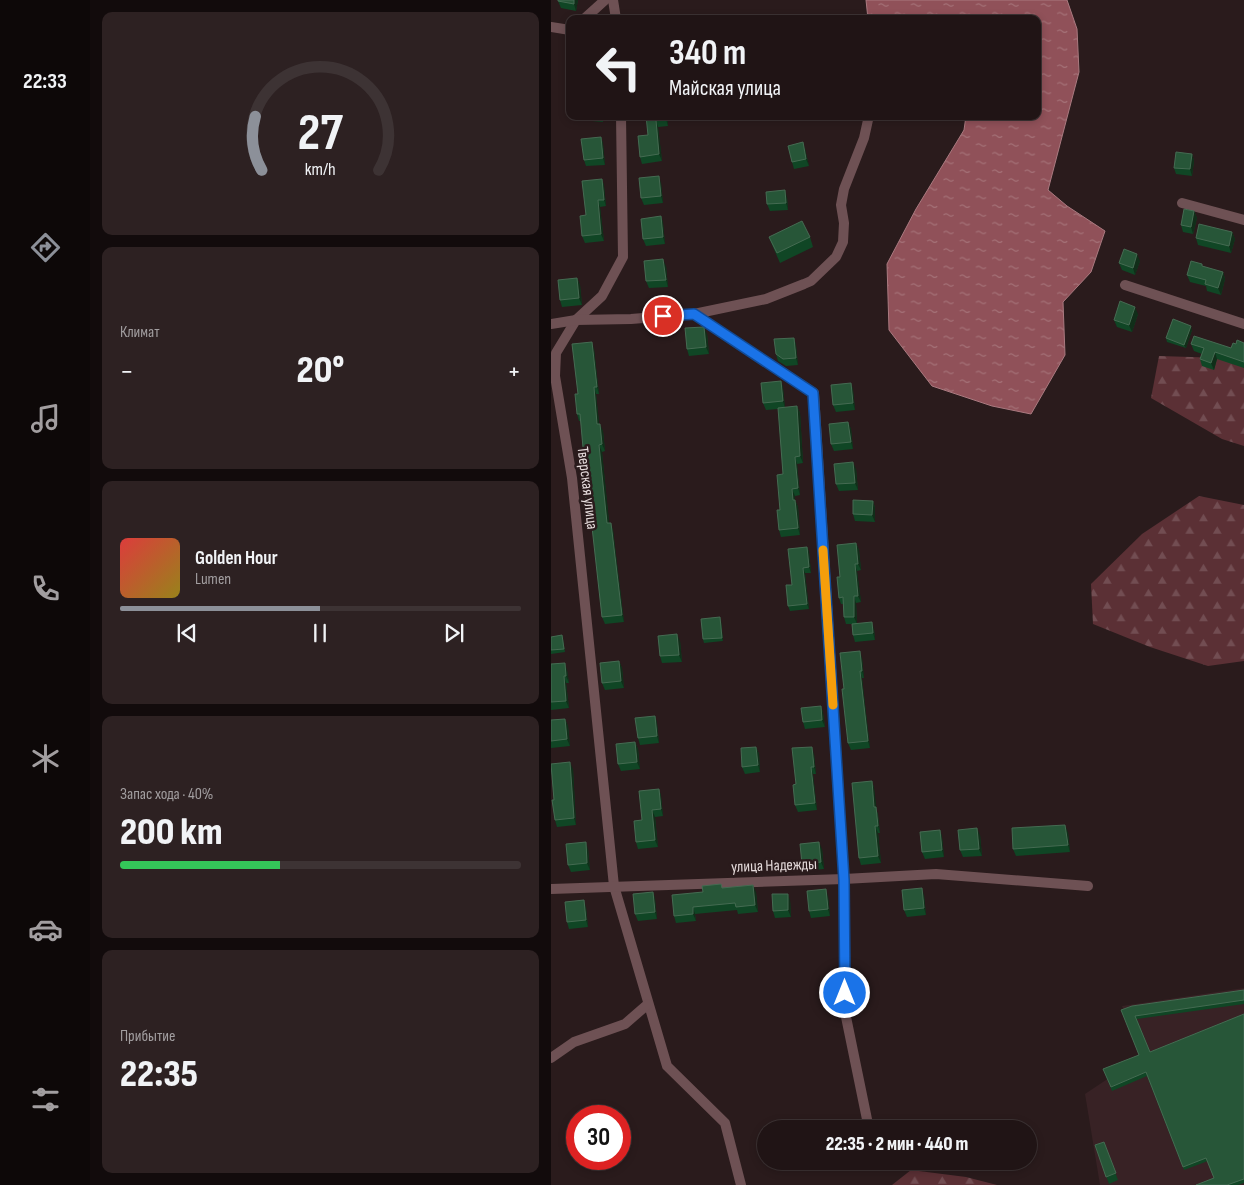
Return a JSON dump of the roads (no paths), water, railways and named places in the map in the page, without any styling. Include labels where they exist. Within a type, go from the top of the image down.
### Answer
[{"type":"street","points":[[589,15],[605,0]]},
{"type":"street","points":[[613,0],[615,15]]},
{"type":"street","points":[[551,26],[566,29]]},
{"type":"street","name":"Тверская улица","points":[[621,120],[623,257],[602,296],[575,320],[556,353],[555,376],[572,478],[614,886],[667,1066],[725,1124],[741,1185]]},
{"type":"street","points":[[551,324],[575,320],[631,319],[694,314],[766,299],[811,281],[836,257],[843,242],[841,206],[844,189],[865,138],[868,120]]},
{"type":"street","points":[[1183,204],[1244,220]]},
{"type":"street","points":[[1125,285],[1244,324]]},
{"type":"street","points":[[694,314],[813,393],[844,880],[845,1012],[867,1120]]},
{"type":"street","name":"улица Надежды","points":[[551,889],[844,880],[936,874],[1088,886]]},
{"type":"street","points":[[551,1058],[574,1042],[625,1024],[648,1004]]},
{"type":"water","points":[[866,0],[1067,0],[1077,29],[1079,72],[1048,190],[1067,206],[1105,231],[1091,272],[1063,302],[1065,355],[1031,414],[992,406],[932,386],[889,330],[887,264],[916,209],[964,130],[965,120],[1041,120],[1041,15],[868,15]]}]
